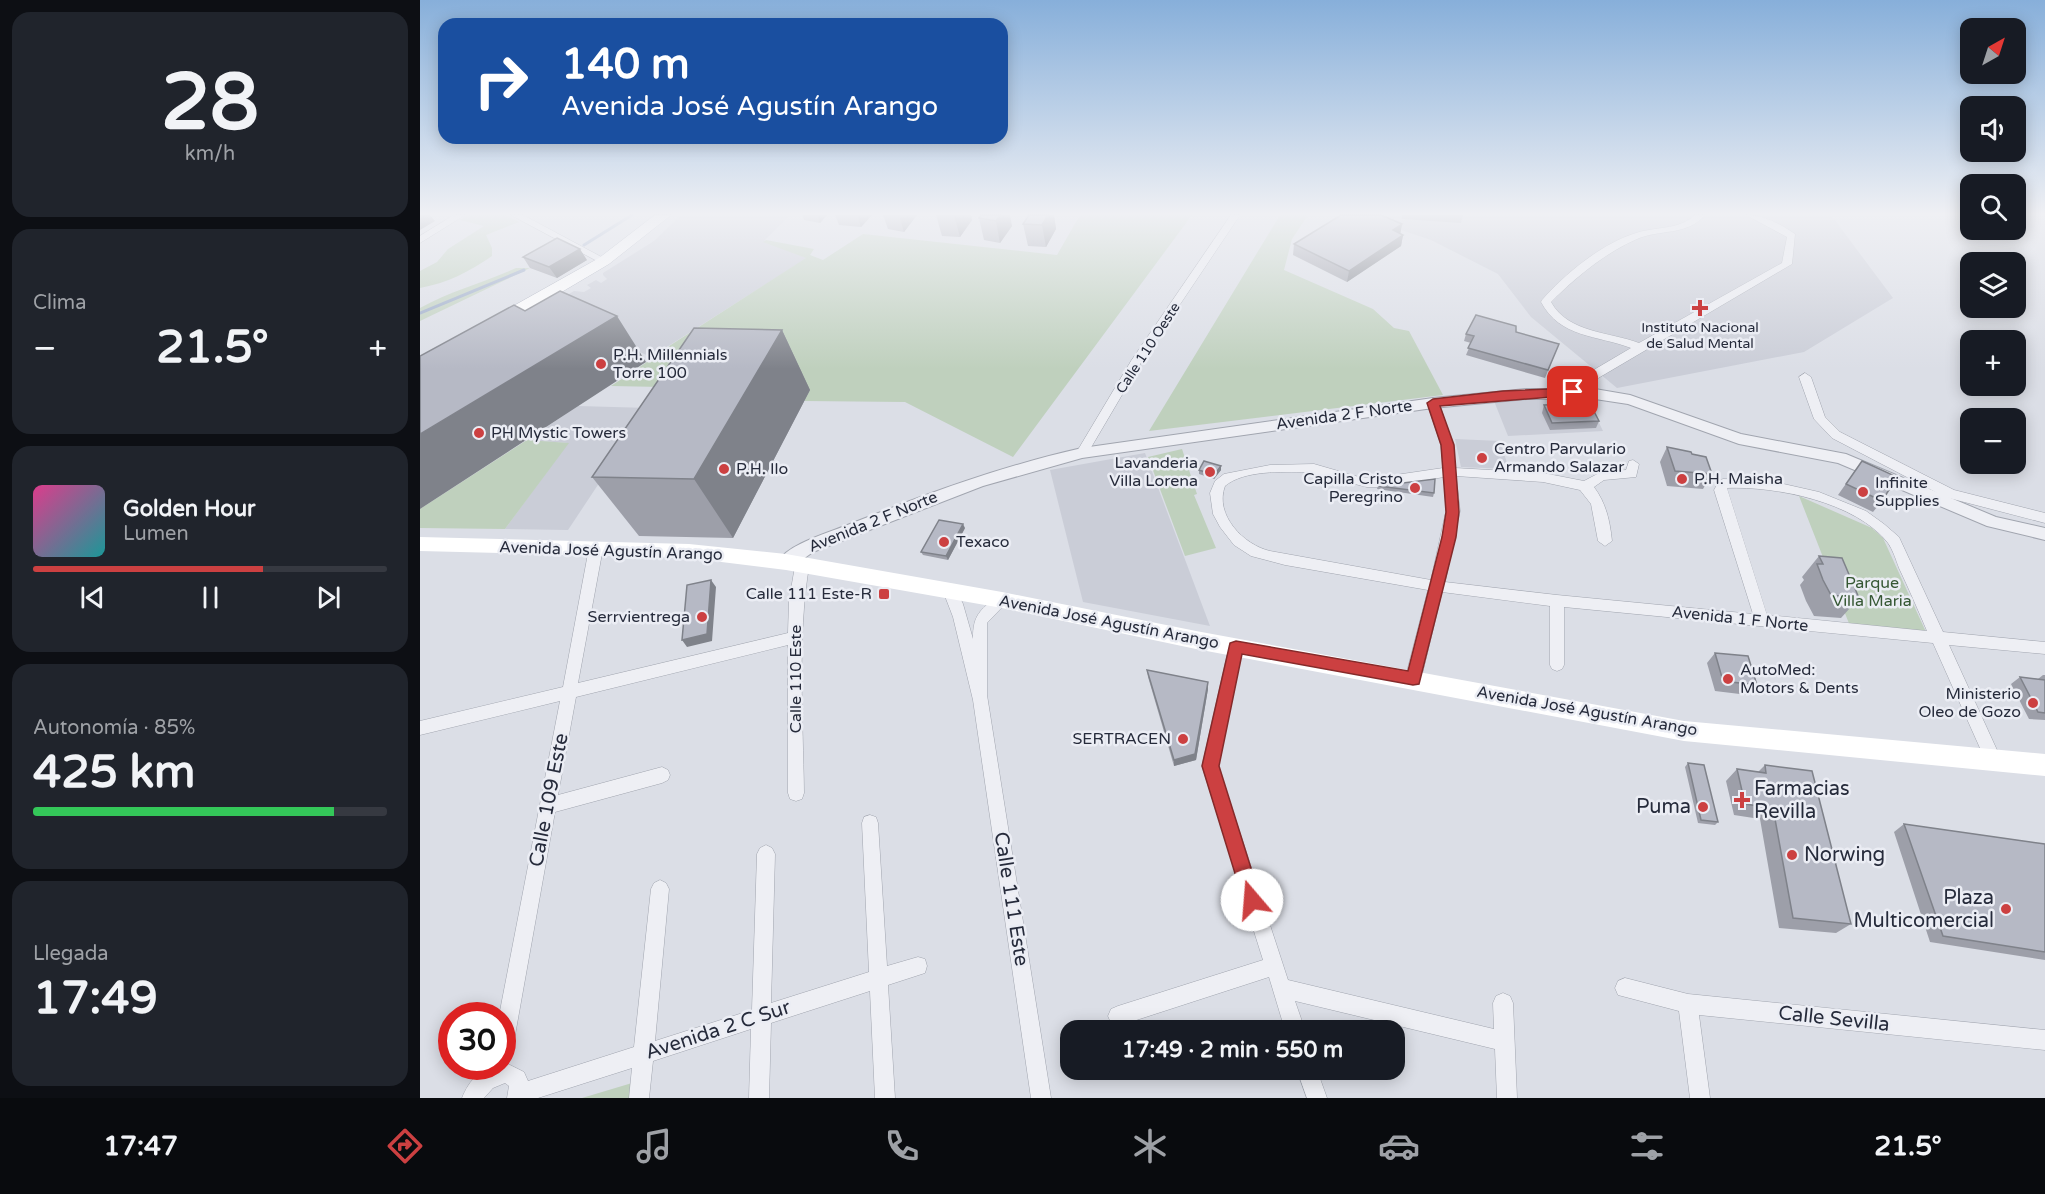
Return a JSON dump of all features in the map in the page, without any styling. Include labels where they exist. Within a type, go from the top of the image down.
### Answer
[{"type":"main road","points":[[482,330],[595,266]]},
{"type":"main road","name":"Avenida José Agustín Arango","points":[[420,544],[689,551],[794,564],[1002,600],[1236,647],[1684,731],[2045,765]]},
{"type":"street","name":"Calle 110 Oeste","points":[[1082,453],[1137,361],[1201,266]]},
{"type":"street","points":[[1588,266],[1546,302],[1549,310],[1564,323],[1618,338],[1640,347]]},
{"type":"street","points":[[1573,392],[1579,384],[1640,347],[1783,266]]},
{"type":"street","points":[[1806,377],[1820,419],[1836,435],[1950,494],[2045,518]]},
{"type":"street","name":"Avenida 2 F Norte","points":[[794,564],[807,548],[981,479],[1038,462],[1082,453],[1433,403],[1503,395],[1573,392],[1630,400],[1739,439],[1841,458],[1993,522],[2045,534]]},
{"type":"street","points":[[1413,679],[1453,512],[1447,445],[1433,403]]},
{"type":"street","points":[[1585,486],[1601,476],[1632,474],[1633,464]]},
{"type":"street","name":"Avenida 1 F Norte","points":[[1450,471],[1374,483],[1361,482],[1314,468],[1300,467],[1236,474],[1219,484],[1215,493],[1215,501],[1230,532],[1248,549],[1285,560],[1435,586],[1557,601],[2045,648]]},
{"type":"street","points":[[1450,471],[1564,480],[1585,486],[1593,494],[1597,503],[1604,527],[1605,541]]},
{"type":"street","points":[[1762,621],[1720,490],[1723,484],[1778,486],[1806,492],[1837,504],[1886,531],[1894,541],[1994,761]]},
{"type":"street","name":"Calle 109 Este","points":[[511,1002],[596,548]]},
{"type":"street","name":"Calle 110 Este","points":[[794,564],[796,793]]},
{"type":"street","name":"Calle 111 Este","points":[[950,591],[962,618],[972,674],[981,700],[1041,1098]]},
{"type":"street","name":"Calle 111 Este","points":[[981,700],[983,672],[980,622],[984,615],[1002,600]]},
{"type":"street","points":[[1557,601],[1557,665]]},
{"type":"street","points":[[420,728],[795,637]]},
{"type":"street","points":[[1236,647],[1210,766],[1292,1020]]},
{"type":"street","points":[[548,806],[662,775]]},
{"type":"street","points":[[870,823],[885,1098]]},
{"type":"street","points":[[759,1098],[766,854]]},
{"type":"street","points":[[639,1098],[660,889]]},
{"type":"street","name":"Avenida 2 C Sur","points":[[518,1096],[918,966]]},
{"type":"street","points":[[1118,1016],[1274,966]]},
{"type":"street","points":[[1281,988],[1503,1041]]},
{"type":"street","name":"Calle Sevilla","points":[[1625,988],[1688,1004],[2045,1040]]},
{"type":"street","points":[[1503,1003],[1507,1098]]},
{"type":"street","points":[[1688,1004],[1700,1098]]},
{"type":"street","points":[[472,1098],[487,1080]]},
{"type":"street","points":[[516,1080],[519,1086],[518,1096]]},
{"type":"street","points":[[1311,1080],[1317,1098]]},
{"type":"shaded area","points":[[614,266],[794,266],[651,357],[543,309],[574,291],[584,292],[591,288],[587,285],[596,280],[601,283],[607,279],[603,273]]},
{"type":"shaded area","name":"Instituto Nacional de Salud Mental","points":[[1483,266],[1869,266],[1893,298],[1804,352],[1617,388],[1531,317],[1498,274]]},
{"type":"shaded area","points":[[1587,398],[1603,431],[1508,436],[1494,401]]},
{"type":"shaded area","points":[[578,406],[649,408],[568,530],[505,529],[568,443],[527,440]]},
{"type":"shaded area","name":"Centro Parvulario Armando Salazar","points":[[1455,439],[1500,441],[1509,469],[1461,467]]},
{"type":"shaded area","points":[[1145,453],[1210,626],[1083,602],[1050,470]]},
{"type":"green space","points":[[429,266],[476,266],[449,280],[420,288],[420,271]]},
{"type":"green space","points":[[793,266],[1154,266],[1013,457],[905,402],[804,401],[809,390],[611,386]]},
{"type":"green space","points":[[1249,266],[1285,266],[1284,270],[1373,309],[1394,328],[1409,331],[1443,395],[1149,431]]},
{"type":"green space","points":[[516,268],[530,268],[420,321],[420,308]]},
{"type":"green space","points":[[527,440],[569,443],[505,529],[420,528],[420,509]]},
{"type":"green space","points":[[1182,449],[1197,494],[1194,495],[1216,548],[1185,556],[1148,457]]},
{"type":"green space","name":"Parque Villa Maria","points":[[1799,496],[1872,528],[1883,538],[1926,632],[1850,626]]},
{"type":"green space","points":[[632,1083],[631,1098],[582,1098]]},
{"type":"building","points":[[1339,266],[1356,266],[1349,271]]},
{"type":"building","points":[[560,291],[617,316],[420,434],[420,356],[514,305],[525,311]]},
{"type":"building","points":[[1476,315],[1516,326],[1516,332],[1559,344],[1548,370],[1468,348],[1474,336],[1466,334]]},
{"type":"building","points":[[694,328],[782,330],[694,479],[592,477]]},
{"type":"building","points":[[1585,394],[1599,421],[1552,423],[1544,405],[1570,404],[1565,395]]},
{"type":"building","points":[[1667,447],[1706,457],[1712,474],[1675,471]]},
{"type":"building","points":[[1204,461],[1221,466],[1214,475],[1199,470]]},
{"type":"building","points":[[1862,461],[1897,477],[1882,501],[1846,484]]},
{"type":"building","name":"Capilla Cristo Peregrino","points":[[1435,479],[1434,493],[1378,486]]},
{"type":"building","name":"Texaco","points":[[939,520],[963,524],[946,556],[921,552]]},
{"type":"building","points":[[1819,556],[1842,558],[1859,598],[1831,595],[1817,564],[1823,564]]},
{"type":"building","name":"Serrvientrega","points":[[711,580],[707,634],[682,640],[687,585]]},
{"type":"building","points":[[1715,653],[1748,656],[1757,685],[1723,681]]},
{"type":"building","name":"SERTRACEN","points":[[1147,670],[1208,682],[1195,754],[1174,760]]},
{"type":"building","points":[[2020,677],[2045,680],[2045,713],[2038,712]]},
{"type":"building","name":"Puma","points":[[1688,763],[1704,765],[1718,822],[1701,820]]},
{"type":"building","points":[[1765,765],[1812,771],[1851,924],[1793,918],[1773,808],[1745,804],[1737,769],[1766,773]]},
{"type":"building","name":"Plaza Multicomercial","points":[[1904,824],[2045,844],[2045,952],[1943,936]]},
{"type":"waterway","points":[[420,313],[524,270]]},
{"type":"place","name":"Instituto Nacional de Salud Mental","points":[[1700,308]]},
{"type":"place","name":"P.H. Millennials Torre 100","points":[[601,364]]},
{"type":"place","name":"PH Mystic Towers","points":[[479,433]]},
{"type":"place","name":"Centro Parvulario Armando Salazar","points":[[1482,458]]},
{"type":"place","name":"P.H. Ilo","points":[[724,469]]},
{"type":"place","name":"Lavanderia Villa Lorena","points":[[1210,472]]},
{"type":"place","name":"P.H. Maisha","points":[[1682,479]]},
{"type":"place","name":"Capilla Cristo Peregrino","points":[[1415,488]]},
{"type":"place","name":"Infinite Supplies","points":[[1863,492]]},
{"type":"place","name":"Texaco","points":[[944,542]]},
{"type":"place","name":"Calle 111 Este-R","points":[[884,594]]},
{"type":"place","name":"Serrvientrega","points":[[702,617]]},
{"type":"place","name":"AutoMed: Motors & Dents","points":[[1728,679]]},
{"type":"place","name":"Ministerio Oleo de Gozo","points":[[2033,703]]},
{"type":"place","name":"SERTRACEN","points":[[1183,739]]},
{"type":"place","name":"Farmacias Revilla","points":[[1742,800]]},
{"type":"place","name":"Puma","points":[[1703,807]]},
{"type":"place","name":"Norwing","points":[[1792,855]]},
{"type":"place","name":"Plaza Multicomercial","points":[[2006,909]]},
{"type":"route","points":[[1252,900],[1210,766],[1236,647],[1413,679],[1449,537],[1453,512],[1447,445],[1433,403],[1503,395],[1573,392]]}]
